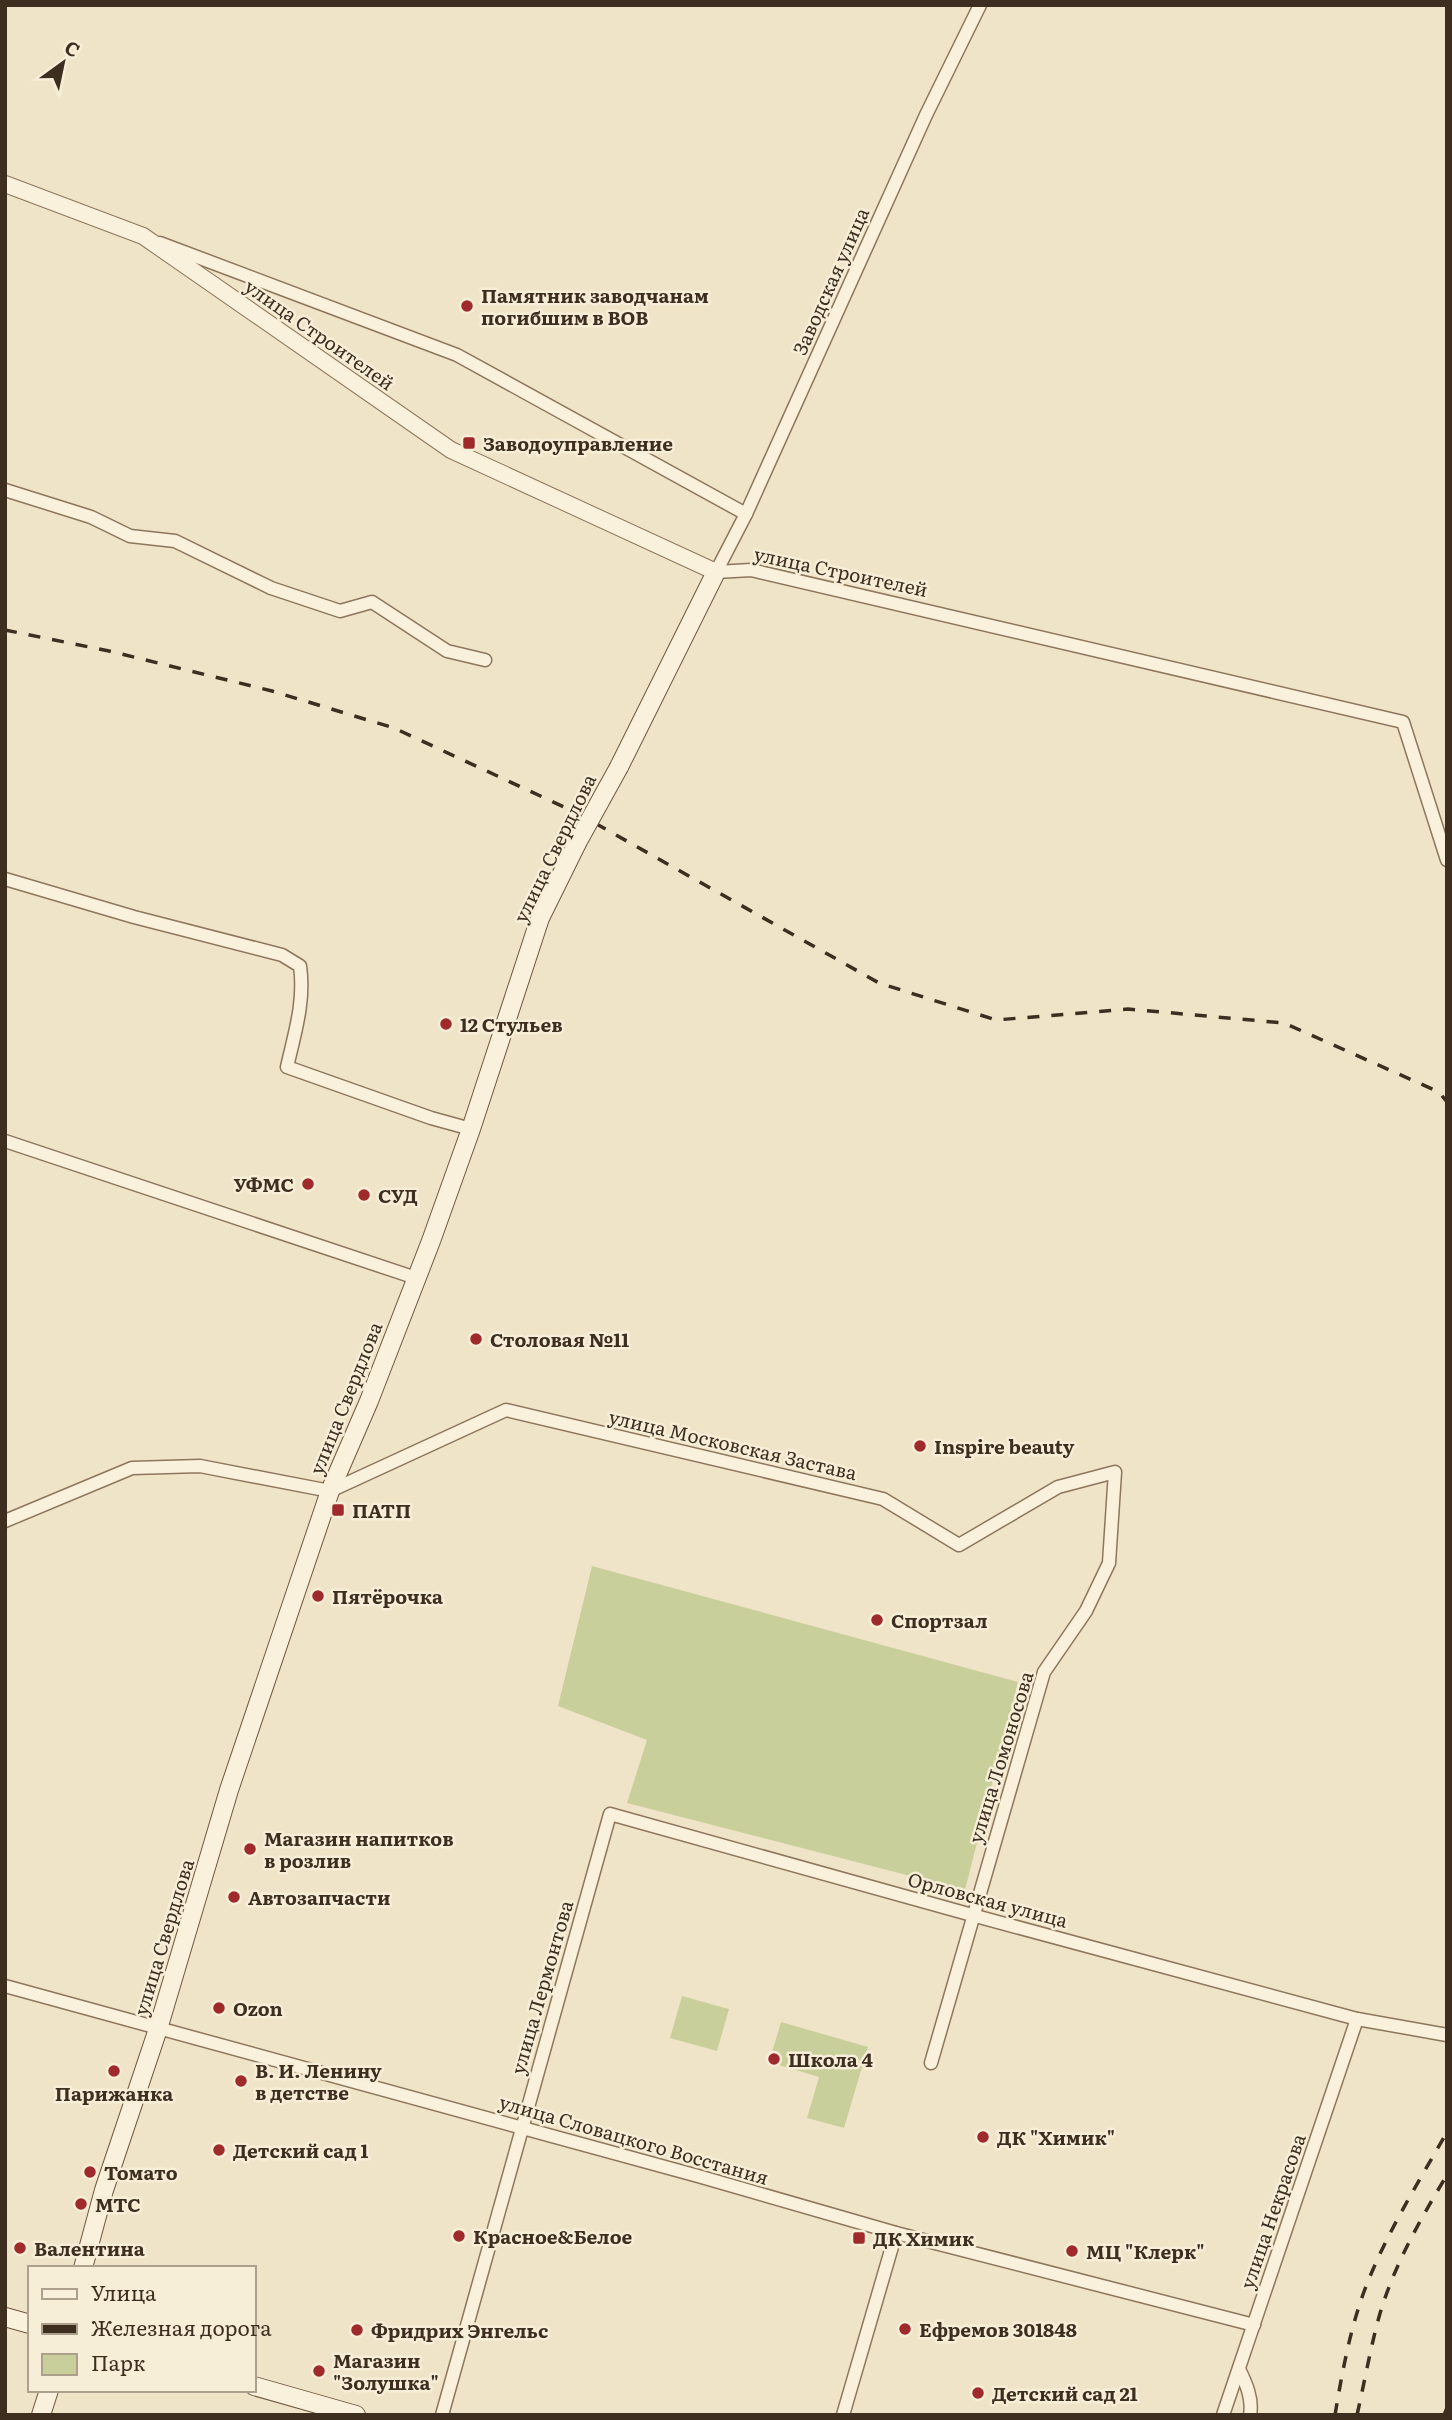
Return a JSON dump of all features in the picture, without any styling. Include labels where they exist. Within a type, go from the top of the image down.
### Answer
[{"type":"main road","name":"улица Свердлова","points":[[84,2266],[104,2190],[158,2029],[229,1790],[330,1491],[369,1401],[471,1129],[540,918],[716,572]]},
{"type":"main road","points":[[5,2317],[28,2323]]},
{"type":"main road","points":[[256,2387],[356,2415]]},
{"type":"main road","points":[[41,2415],[48,2392]]},
{"type":"street","name":"Заводская улица","points":[[716,572],[746,514],[926,115],[980,5]]},
{"type":"street","name":"улица Строителей","points":[[5,184],[143,236],[451,450],[716,572],[751,570],[1403,722],[1447,860]]},
{"type":"street","points":[[143,236],[457,355],[746,514]]},
{"type":"street","points":[[5,490],[91,517],[130,536],[174,541],[271,588],[340,611],[372,602],[447,651],[485,660]]},
{"type":"street","points":[[5,879],[134,917],[282,955],[300,966],[302,982],[302,1008],[287,1067],[431,1118],[471,1129]]},
{"type":"street","points":[[5,1141],[416,1278]]},
{"type":"street","name":"улица Московская Застава","points":[[330,1491],[506,1410],[883,1499],[959,1545],[1058,1487],[1115,1472]]},
{"type":"street","points":[[5,1521],[132,1468],[201,1466],[330,1491]]},
{"type":"street","name":"улица Ломоносова","points":[[931,2063],[1044,1672],[1086,1611],[1108,1563],[1115,1472]]},
{"type":"street","name":"Орловская улица","points":[[610,1814],[1357,2019],[1447,2035]]},
{"type":"street","name":"улица Лермонтова","points":[[442,2415],[610,1814]]},
{"type":"street","name":"улица Словацкого Восстания","points":[[5,1986],[896,2233],[1254,2325]]},
{"type":"street","name":"улица Некрасова","points":[[1223,2415],[1357,2019]]},
{"type":"street","points":[[843,2415],[896,2233]]},
{"type":"street","points":[[1239,2369],[1246,2385],[1250,2415]]},
{"type":"green space","points":[[592,1566],[1018,1682],[965,1890],[627,1803],[647,1740],[558,1706]]},
{"type":"green space","points":[[682,1996],[729,2009],[717,2051],[670,2038]]},
{"type":"green space","points":[[781,2022],[868,2047],[844,2128],[807,2118],[819,2077],[769,2062]]},
{"type":"railway","points":[[5,630],[109,651],[272,691],[394,728],[577,813],[879,983],[996,1020],[1128,1009],[1284,1023],[1439,1092],[1447,1102]]},
{"type":"railway","points":[[1335,2415],[1351,2335],[1365,2289],[1393,2229],[1447,2132]]},
{"type":"railway","points":[[1357,2415],[1374,2336],[1387,2292],[1410,2241],[1447,2175]]},
{"type":"railway","points":[[1444,2415],[1447,2408]]},
{"type":"place","name":"Памятник заводчанам погибшим в ВОВ","points":[[467,306]]},
{"type":"place","name":"Заводоуправление","points":[[469,443]]},
{"type":"place","name":"12 Стульев","points":[[446,1024]]},
{"type":"place","name":"УФМС","points":[[308,1184]]},
{"type":"place","name":"СУД","points":[[364,1195]]},
{"type":"place","name":"Столовая №11","points":[[476,1339]]},
{"type":"place","name":"Inspire beauty","points":[[920,1446]]},
{"type":"place","name":"ПАТП","points":[[338,1510]]},
{"type":"place","name":"Пятёрочка","points":[[318,1596]]},
{"type":"place","name":"Спортзал","points":[[877,1620]]},
{"type":"place","name":"Магазин напитков в розлив","points":[[250,1849]]},
{"type":"place","name":"Автозапчасти","points":[[234,1897]]},
{"type":"place","name":"Ozon","points":[[219,2008]]},
{"type":"place","name":"Школа 4","points":[[774,2059]]},
{"type":"place","name":"Парижанка","points":[[114,2071]]},
{"type":"place","name":"В. И. Ленину в детстве","points":[[241,2081]]},
{"type":"place","name":"ДК \"Химик\"","points":[[983,2137]]},
{"type":"place","name":"Детский сад 1","points":[[219,2150]]},
{"type":"place","name":"Томато","points":[[90,2172]]},
{"type":"place","name":"МТС","points":[[81,2204]]},
{"type":"place","name":"Красное&Белое","points":[[459,2236]]},
{"type":"place","name":"ДК Химик","points":[[859,2238]]},
{"type":"place","name":"Валентина","points":[[20,2248]]},
{"type":"place","name":"МЦ \"Клерк\"","points":[[1072,2251]]},
{"type":"place","name":"Ефремов 301848","points":[[905,2329]]},
{"type":"place","name":"Фридрих Энгельс","points":[[357,2330]]},
{"type":"place","name":"Магазин \"Золушка\"","points":[[319,2371]]},
{"type":"place","name":"Детский сад 21","points":[[978,2393]]}]
